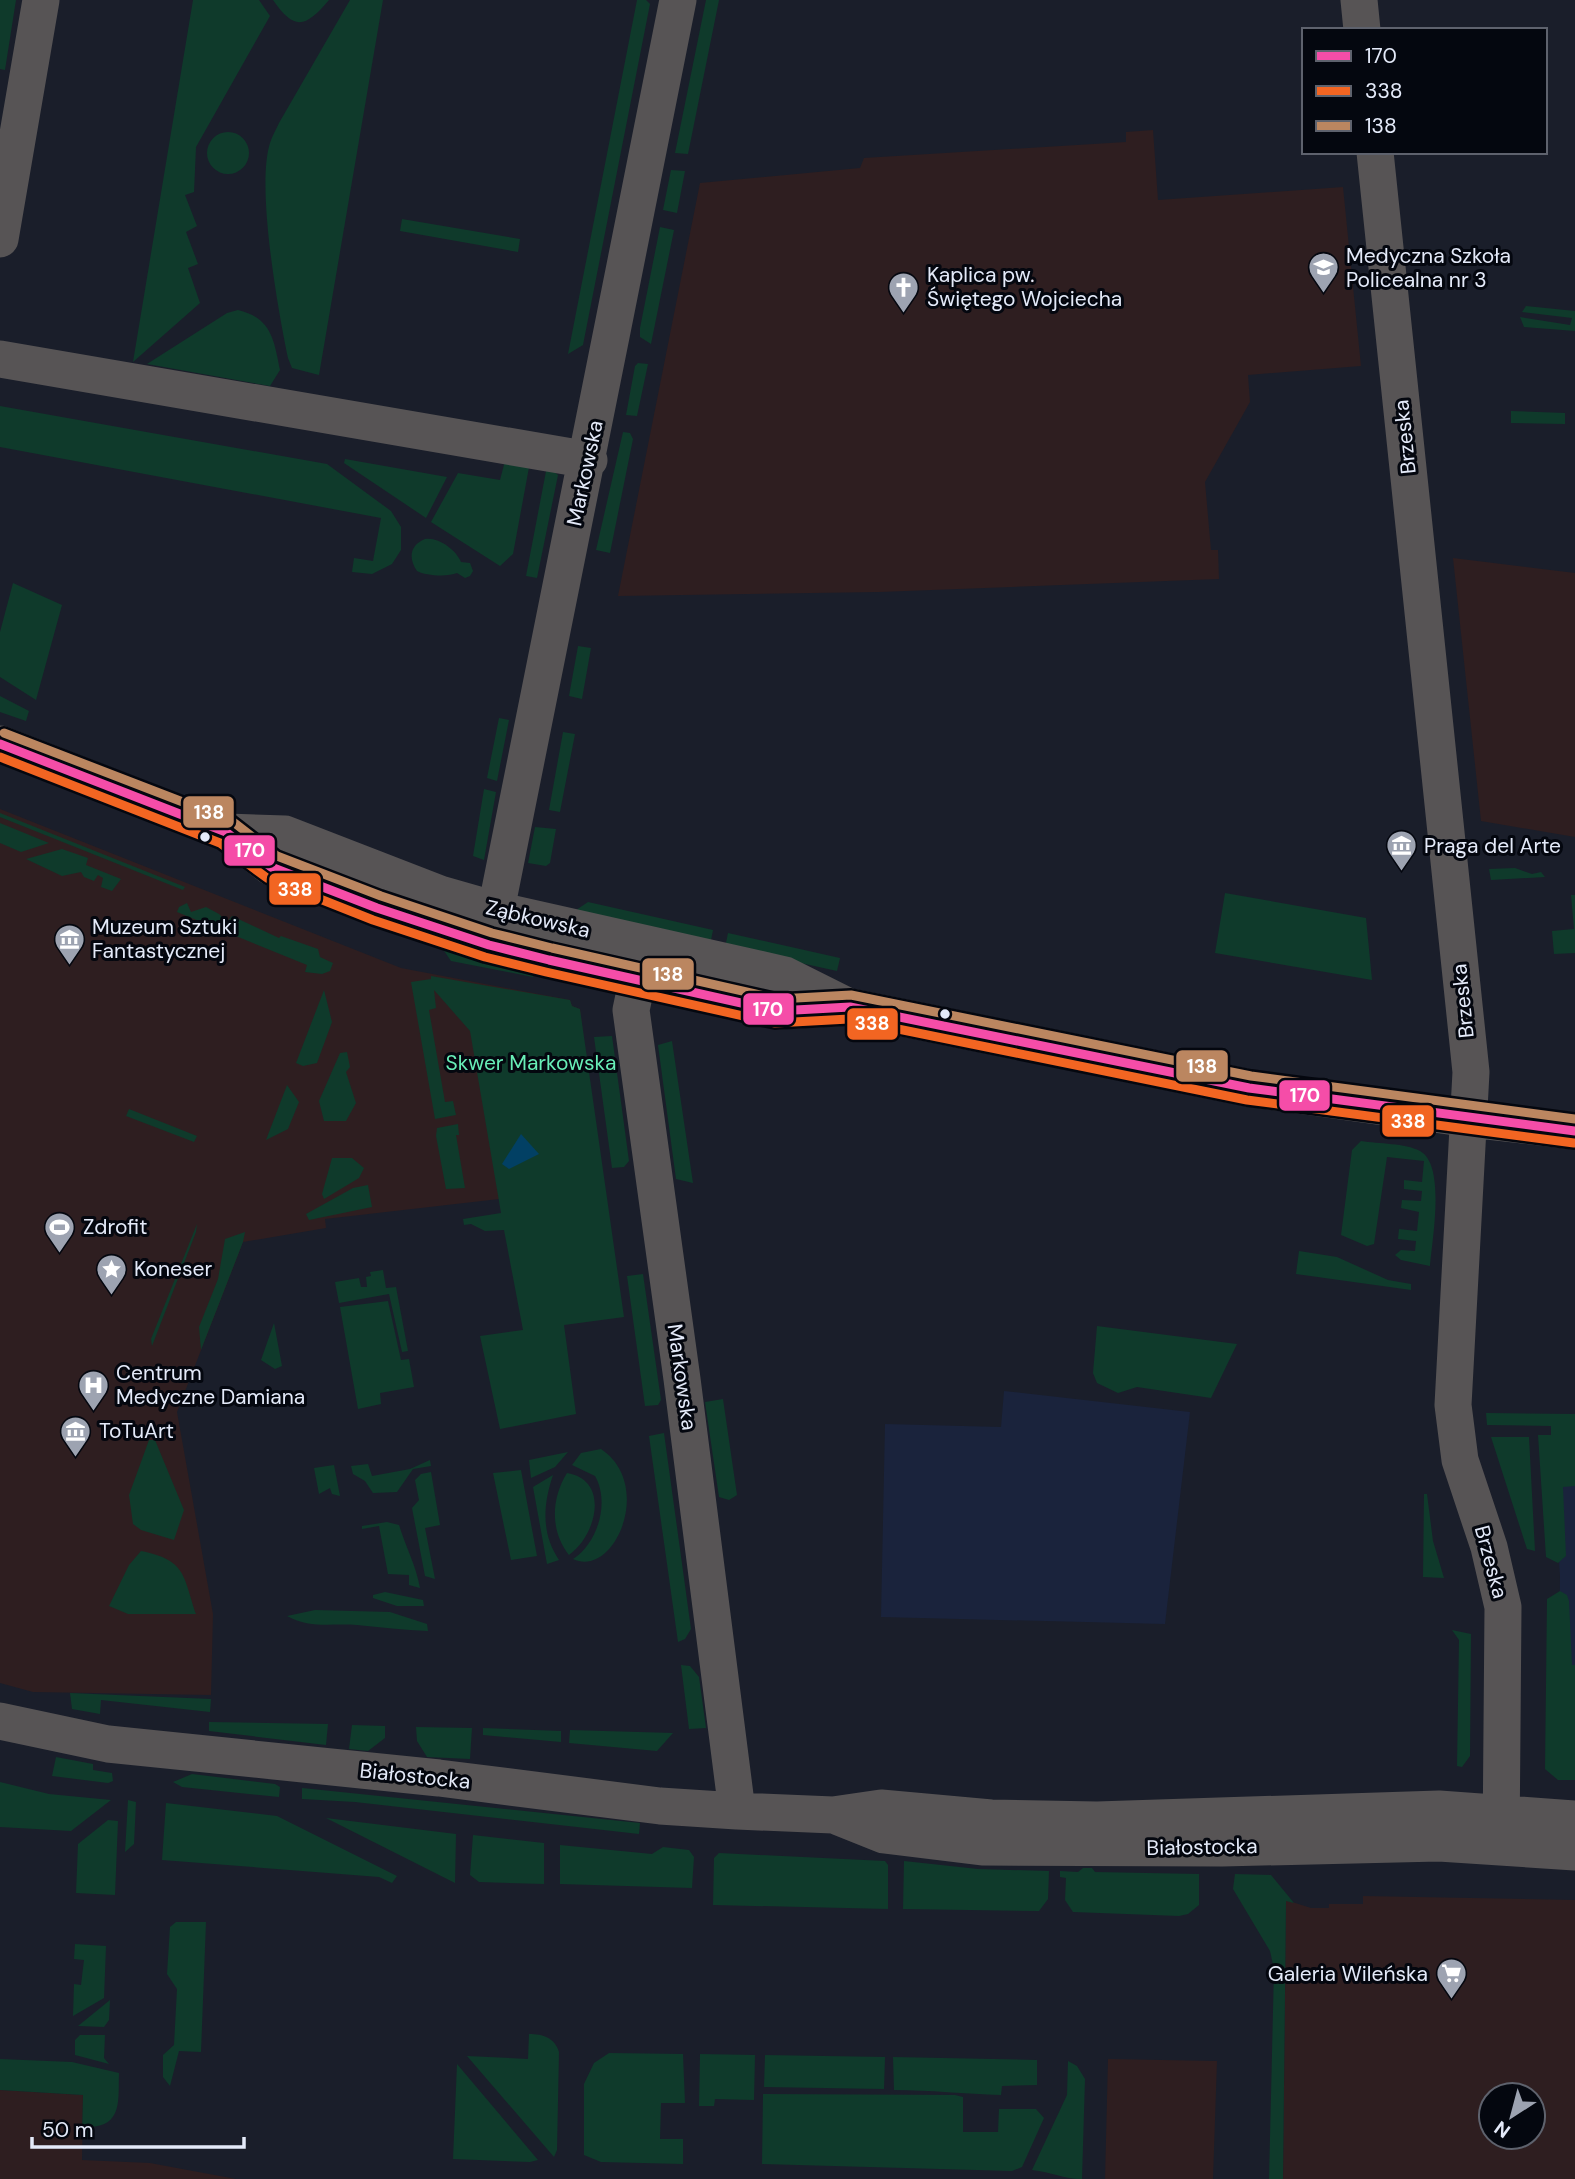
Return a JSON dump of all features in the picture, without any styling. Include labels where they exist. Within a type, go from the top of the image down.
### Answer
[{"type":"street","points":[[0,239],[41,0]]},
{"type":"street","name":"Markowska","points":[[492,928],[541,675],[589,460],[678,0]]},
{"type":"street","points":[[1359,0],[1362,28]]},
{"type":"street","name":"Brzeska","points":[[1375,154],[1471,1072],[1453,1405],[1460,1460],[1489,1547],[1503,1607],[1502,1830]]},
{"type":"street","points":[[0,359],[589,460]]},
{"type":"street","name":"Ząbkowska","points":[[0,744],[226,832],[285,834],[440,894],[492,928],[637,981],[777,1011],[850,1007],[1249,1088],[1469,1119],[1575,1130]]},
{"type":"street","name":"Ząbkowska","points":[[492,928],[645,944],[785,975],[850,1007]]},
{"type":"street","name":"Markowska","points":[[645,944],[631,1010],[682,1379],[737,1811]]},
{"type":"street","name":"Białostocka","points":[[0,1721],[108,1744],[439,1778],[660,1806],[833,1815],[884,1835],[982,1847],[1222,1847],[1439,1843],[1575,1819]]},
{"type":"street","name":"Białostocka","points":[[1502,1830],[1575,1852]]},
{"type":"shaded area","points":[[1153,130],[1158,200],[1343,187],[1361,366],[1248,375],[1250,402],[1205,482],[1211,550],[1218,550],[1219,579],[879,592],[618,596],[700,183],[860,168],[864,158],[1126,142],[1126,132]]},
{"type":"shaded area","points":[[1453,558],[1575,573],[1575,837],[1481,821]]},
{"type":"shaded area","name":"Koneser","points":[[0,809],[401,968],[570,1000],[572,1006],[580,1009],[584,1040],[561,1192],[325,1219],[326,1228],[243,1242],[177,1412],[213,1614],[211,1695],[33,1692],[0,1683]]},
{"type":"shaded area","points":[[521,1134],[539,1154],[509,1169],[502,1164]]},
{"type":"shaded area","points":[[1004,1391],[1190,1412],[1165,1624],[881,1617],[885,1424],[1001,1427]]},
{"type":"shaded area","points":[[1550,1414],[1575,1414],[1575,1780],[1558,1780],[1560,1576]]},
{"type":"shaded area","name":"Galeria Wileńska","points":[[1363,1896],[1575,1900],[1575,2179],[1283,2179],[1286,1900],[1311,1908],[1329,1908],[1329,1904],[1363,1904]]},
{"type":"shaded area","points":[[1108,2059],[1217,2061],[1213,2179],[1105,2179]]},
{"type":"shaded area","points":[[0,2090],[83,2095],[82,2160],[150,2163],[236,2179],[0,2179]]},
{"type":"green space","points":[[0,0],[16,0],[5,70],[0,69]]},
{"type":"green space","points":[[193,0],[259,0],[270,16],[196,147],[194,192],[185,195],[197,226],[186,232],[198,264],[188,268],[200,303],[133,362]]},
{"type":"green space","points":[[273,0],[329,0],[314,16],[301,22],[288,17]]},
{"type":"green space","points":[[350,0],[383,0],[319,375],[292,368],[288,358],[270,249],[266,163],[270,143],[279,123]]},
{"type":"green space","points":[[637,0],[646,0],[650,4],[583,345],[568,354]]},
{"type":"green space","points":[[706,0],[719,0],[688,154],[675,153]]},
{"type":"green space","points":[[228,132],[243,138],[249,153],[243,168],[228,174],[213,168],[207,153],[213,138]]},
{"type":"green space","points":[[671,170],[685,171],[677,213],[663,210]]},
{"type":"green space","points":[[402,219],[520,239],[518,252],[400,231]]},
{"type":"green space","points":[[660,227],[674,230],[651,344],[640,337],[640,328]]},
{"type":"green space","points":[[1526,306],[1575,311],[1575,331],[1524,327],[1520,317],[1570,325],[1572,318],[1522,312]]},
{"type":"green space","points":[[238,310],[258,318],[273,340],[280,370],[270,386],[147,364],[227,313]]},
{"type":"green space","points":[[638,363],[648,364],[637,416],[626,415],[635,366]]},
{"type":"green space","points":[[0,406],[327,464],[391,511],[401,527],[401,550],[392,564],[372,574],[352,572],[354,558],[373,561],[381,518],[0,447]]},
{"type":"green space","points":[[1511,411],[1565,413],[1565,424],[1511,423]]},
{"type":"green space","points":[[623,432],[630,433],[633,439],[610,553],[596,550]]},
{"type":"green space","points":[[506,457],[530,462],[513,554],[500,566],[431,522],[458,473],[500,480]]},
{"type":"green space","points":[[345,459],[447,477],[426,518],[344,463]]},
{"type":"green space","points":[[547,466],[558,475],[537,578],[526,576]]},
{"type":"green space","points":[[425,539],[441,542],[459,557],[461,562],[470,563],[473,571],[470,576],[465,578],[457,573],[431,575],[417,571],[412,561],[412,552],[416,545]]},
{"type":"green space","points":[[13,583],[62,605],[36,700],[0,677],[0,632]]},
{"type":"green space","points":[[578,646],[591,648],[582,699],[569,696]]},
{"type":"green space","points":[[0,696],[29,711],[26,721],[0,712]]},
{"type":"green space","points":[[499,718],[509,720],[497,781],[487,778]]},
{"type":"green space","points":[[563,732],[575,734],[560,812],[549,810]]},
{"type":"green space","points":[[484,789],[496,792],[484,860],[473,856]]},
{"type":"green space","points":[[0,813],[185,887],[183,890],[0,817]]},
{"type":"green space","points":[[0,823],[49,843],[21,852],[0,843]]},
{"type":"green space","points":[[535,827],[556,829],[550,863],[546,866],[528,863]]},
{"type":"green space","points":[[62,849],[88,858],[86,865],[121,879],[112,891],[101,887],[103,878],[98,875],[94,881],[84,877],[81,872],[62,876],[26,859]]},
{"type":"green space","points":[[1515,868],[1532,874],[1541,872],[1545,877],[1491,880],[1489,869]]},
{"type":"green space","points":[[1225,893],[1366,918],[1372,980],[1215,953]]},
{"type":"green space","points":[[1571,895],[1575,895],[1575,953],[1554,954],[1552,931],[1574,929]]},
{"type":"green space","points":[[588,902],[713,930],[711,940],[573,912]]},
{"type":"green space","points":[[187,903],[191,912],[206,907],[227,922],[232,916],[279,938],[281,936],[318,949],[320,957],[333,963],[330,971],[322,974],[305,972],[307,965],[177,912],[179,907]]},
{"type":"green space","points":[[728,933],[840,958],[837,971],[732,948],[726,943]]},
{"type":"green space","points":[[440,945],[534,970],[533,977],[451,961]]},
{"type":"green space","name":"Skwer Markowska","points":[[431,976],[570,1000],[572,1006],[580,1009],[624,1317],[564,1325],[576,1414],[500,1429],[480,1336],[523,1330],[504,1230],[485,1231],[471,1224],[464,1225],[463,1219],[501,1213],[470,1031],[434,990],[436,1008],[429,1010],[445,1102],[453,1101],[456,1115],[435,1119],[411,982],[431,979]]},
{"type":"green space","points":[[324,990],[332,1022],[317,1063],[303,1066],[296,1063]]},
{"type":"green space","points":[[612,1036],[629,1161],[624,1167],[612,1168],[594,1037]]},
{"type":"green space","points":[[672,1041],[693,1183],[676,1179],[658,1045]]},
{"type":"green space","points":[[347,1052],[350,1067],[346,1072],[356,1103],[346,1121],[324,1121],[319,1101],[340,1053]]},
{"type":"green space","points":[[287,1085],[299,1102],[288,1129],[266,1140]]},
{"type":"green space","points":[[129,1109],[197,1136],[194,1142],[126,1116]]},
{"type":"green space","points":[[458,1124],[459,1135],[456,1135],[465,1188],[446,1189],[436,1136],[437,1128]]},
{"type":"green space","points":[[1361,1141],[1407,1146],[1420,1151],[1428,1159],[1433,1171],[1436,1204],[1430,1266],[1401,1260],[1395,1255],[1401,1250],[1415,1251],[1416,1241],[1398,1239],[1399,1229],[1417,1231],[1419,1212],[1401,1208],[1402,1200],[1421,1201],[1422,1191],[1404,1189],[1404,1180],[1422,1182],[1424,1161],[1387,1157],[1374,1244],[1367,1246],[1341,1235],[1352,1150]]},
{"type":"green space","points":[[332,1158],[352,1158],[364,1168],[359,1178],[324,1199],[322,1194]]},
{"type":"green space","points":[[368,1185],[372,1207],[309,1220],[306,1214],[353,1188]]},
{"type":"green space","points":[[197,1224],[196,1232],[152,1346],[151,1339]]},
{"type":"green space","points":[[245,1232],[201,1350],[199,1327],[218,1279],[225,1239]]},
{"type":"green space","points":[[1299,1251],[1337,1257],[1388,1280],[1411,1284],[1411,1290],[1296,1274]]},
{"type":"green space","points":[[383,1270],[386,1288],[396,1287],[408,1351],[402,1352],[389,1294],[339,1303],[335,1282],[359,1278],[361,1287],[367,1287],[366,1277],[371,1276],[370,1272]]},
{"type":"green space","points":[[643,1274],[661,1400],[658,1405],[645,1406],[627,1276]]},
{"type":"green space","points":[[388,1301],[401,1360],[409,1359],[414,1387],[380,1393],[381,1404],[358,1409],[340,1307]]},
{"type":"green space","points":[[274,1323],[282,1366],[275,1369],[261,1360]]},
{"type":"green space","points":[[1097,1326],[1237,1344],[1211,1398],[1137,1387],[1118,1393],[1097,1383],[1093,1373]]},
{"type":"green space","points":[[723,1399],[737,1495],[729,1500],[719,1497],[705,1402]]},
{"type":"green space","points":[[1486,1413],[1575,1414],[1575,1486],[1563,1487],[1566,1556],[1558,1563],[1546,1557],[1538,1435],[1551,1435],[1551,1426],[1487,1425]]},
{"type":"green space","points":[[664,1433],[691,1629],[685,1639],[678,1642],[649,1436]]},
{"type":"green space","points":[[1491,1437],[1529,1437],[1535,1551],[1527,1549]]},
{"type":"green space","points":[[149,1440],[155,1440],[184,1510],[174,1540],[141,1530],[133,1524],[129,1495]]},
{"type":"green space","points":[[601,1449],[617,1465],[625,1484],[627,1505],[623,1525],[614,1542],[602,1555],[588,1561],[573,1559],[582,1552],[595,1533],[601,1498],[595,1476],[572,1465],[581,1453]]},
{"type":"green space","points":[[568,1452],[555,1467],[531,1478],[529,1460]]},
{"type":"green space","points":[[430,1460],[431,1466],[413,1469],[397,1492],[373,1493],[365,1481],[353,1474],[351,1466],[368,1464],[372,1476],[410,1469]]},
{"type":"green space","points":[[334,1465],[340,1496],[332,1494],[330,1488],[319,1494],[314,1468]]},
{"type":"green space","points":[[521,1470],[537,1556],[511,1560],[493,1473]]},
{"type":"green space","points":[[431,1472],[440,1525],[425,1528],[435,1579],[425,1576],[412,1508],[419,1500],[415,1480],[421,1474]]},
{"type":"green space","points":[[567,1473],[581,1478],[589,1486],[595,1509],[587,1535],[569,1555],[558,1536],[555,1515],[558,1493]]},
{"type":"green space","points":[[553,1475],[547,1497],[546,1519],[549,1540],[559,1560],[547,1564],[533,1487]]},
{"type":"green space","points":[[1424,1494],[1427,1494],[1433,1541],[1444,1578],[1423,1577]]},
{"type":"green space","points":[[387,1522],[399,1525],[420,1588],[409,1585],[409,1575],[388,1574],[379,1526],[362,1529],[362,1526]]},
{"type":"green space","points":[[141,1551],[167,1559],[175,1565],[185,1579],[196,1614],[128,1614],[109,1606],[129,1565]]},
{"type":"green space","points":[[1560,1591],[1567,1595],[1569,1601],[1572,1665],[1575,1665],[1575,1780],[1558,1780],[1545,1769],[1547,1599]]},
{"type":"green space","points":[[385,1592],[423,1600],[424,1606],[397,1606],[373,1598],[373,1595]]},
{"type":"green space","points":[[315,1610],[390,1612],[427,1624],[428,1631],[312,1624],[287,1616]]},
{"type":"green space","points":[[1452,1630],[1471,1634],[1470,1756],[1462,1767],[1457,1766],[1459,1640]]},
{"type":"green space","points":[[681,1665],[690,1666],[699,1677],[706,1728],[689,1729]]},
{"type":"green space","points":[[70,1693],[211,1699],[210,1712],[101,1700],[100,1714],[72,1709]]},
{"type":"green space","points":[[209,1722],[328,1724],[326,1745],[209,1731]]},
{"type":"green space","points":[[352,1725],[385,1726],[385,1738],[368,1751],[349,1749]]},
{"type":"green space","points":[[416,1727],[472,1728],[470,1759],[427,1757],[417,1741]]},
{"type":"green space","points":[[483,1728],[561,1731],[561,1742],[483,1735]]},
{"type":"green space","points":[[570,1730],[673,1733],[657,1751],[569,1743]]},
{"type":"green space","points":[[56,1757],[93,1764],[93,1770],[112,1773],[113,1781],[108,1783],[52,1776]]},
{"type":"green space","points":[[192,1774],[275,1784],[280,1787],[279,1797],[182,1787],[173,1782]]},
{"type":"green space","points":[[0,1782],[49,1794],[111,1800],[71,1831],[0,1827]]},
{"type":"green space","points":[[302,1788],[640,1823],[639,1834],[355,1802],[302,1799]]},
{"type":"green space","points":[[128,1800],[136,1802],[134,1844],[125,1852]]},
{"type":"green space","points":[[166,1803],[277,1816],[397,1876],[392,1883],[379,1877],[162,1860]]},
{"type":"green space","points":[[326,1818],[456,1834],[455,1883]]},
{"type":"green space","points":[[108,1820],[118,1821],[115,1895],[76,1893],[78,1844]]},
{"type":"green space","points":[[473,1835],[544,1843],[544,1884],[479,1882],[470,1875]]},
{"type":"green space","points":[[560,1845],[652,1854],[663,1847],[689,1850],[694,1857],[692,1888],[560,1884]]},
{"type":"green space","points":[[719,1853],[885,1861],[888,1865],[888,1909],[713,1905],[714,1858]]},
{"type":"green space","points":[[904,1861],[978,1869],[1049,1871],[1048,1899],[1039,1911],[903,1909]]},
{"type":"green space","points":[[1083,1868],[1092,1868],[1095,1872],[1199,1874],[1199,1905],[1188,1914],[1179,1916],[1073,1912],[1065,1900],[1066,1878],[1060,1877],[1060,1871],[1078,1872]]},
{"type":"green space","points":[[1235,1874],[1271,1875],[1294,1903],[1286,1901],[1283,2179],[1269,2179],[1274,1969],[1270,1951],[1233,1889]]},
{"type":"green space","points":[[176,1922],[206,1922],[201,2052],[179,2051],[170,2086],[163,2077],[163,2055],[174,2045],[177,1989],[167,1974],[170,1927]]},
{"type":"green space","points":[[75,1944],[106,1946],[104,1998],[73,2016],[74,1984],[81,1985],[84,1960],[74,1959]]},
{"type":"green space","points":[[110,2000],[109,2020],[104,2027],[78,2026]]},
{"type":"green space","points":[[529,2034],[548,2038],[555,2043],[559,2052],[557,2150],[554,2157],[467,2056],[528,2059]]},
{"type":"green space","points":[[80,2035],[105,2035],[104,2058],[109,2064],[75,2055],[75,2040]]},
{"type":"green space","points":[[609,2053],[683,2054],[685,2103],[661,2103],[660,2139],[683,2139],[683,2164],[601,2162],[584,2155],[584,2084],[594,2063]]},
{"type":"green space","points":[[700,2054],[755,2055],[754,2100],[715,2099],[714,2106],[699,2106]]},
{"type":"green space","points":[[765,2055],[885,2057],[884,2089],[764,2087]]},
{"type":"green space","points":[[893,2057],[1037,2060],[1037,2085],[1002,2086],[1001,2095],[894,2090]]},
{"type":"green space","points":[[0,2059],[72,2062],[119,2073],[118,2102],[113,2117],[100,2126],[89,2127],[90,2137],[82,2137],[83,2095],[0,2090]]},
{"type":"green space","points":[[1068,2061],[1077,2066],[1085,2079],[1082,2179],[1032,2170],[1067,2095]]},
{"type":"green space","points":[[457,2064],[538,2160],[453,2159]]},
{"type":"green space","points":[[763,2094],[955,2095],[963,2097],[963,2132],[998,2132],[999,2109],[1036,2109],[1044,2118],[1022,2167],[1012,2171],[762,2164]]},
{"type":"transit line","name":"138","points":[[4,733],[232,821],[277,856],[381,896],[492,933],[552,948],[778,999],[851,995],[1251,1076],[1575,1119]]},
{"type":"transit line","name":"170","points":[[0,744],[226,832],[271,867],[377,908],[489,945],[549,960],[777,1011],[850,1007],[1249,1088],[1575,1131]]},
{"type":"transit line","name":"338","points":[[0,757],[220,843],[267,878],[373,920],[485,957],[546,972],[775,1023],[849,1019],[1247,1100],[1574,1143]]},
{"type":"place","name":"Medyczna Szkoła Policealna nr 3","points":[[1323,295]]},
{"type":"place","name":"Kaplica pw. Świętego Wojciecha","points":[[904,314]]},
{"type":"place","name":"Praga del Arte","points":[[1401,873]]},
{"type":"place","name":"Muzeum Sztuki Fantastycznej","points":[[69,966]]},
{"type":"place","name":"Zdrofit","points":[[60,1254]]},
{"type":"place","name":"Koneser","points":[[111,1296]]},
{"type":"place","name":"Centrum Medyczne Damiana","points":[[93,1412]]},
{"type":"place","name":"ToTuArt","points":[[76,1458]]},
{"type":"place","name":"Galeria Wileńska","points":[[1451,2001]]}]
